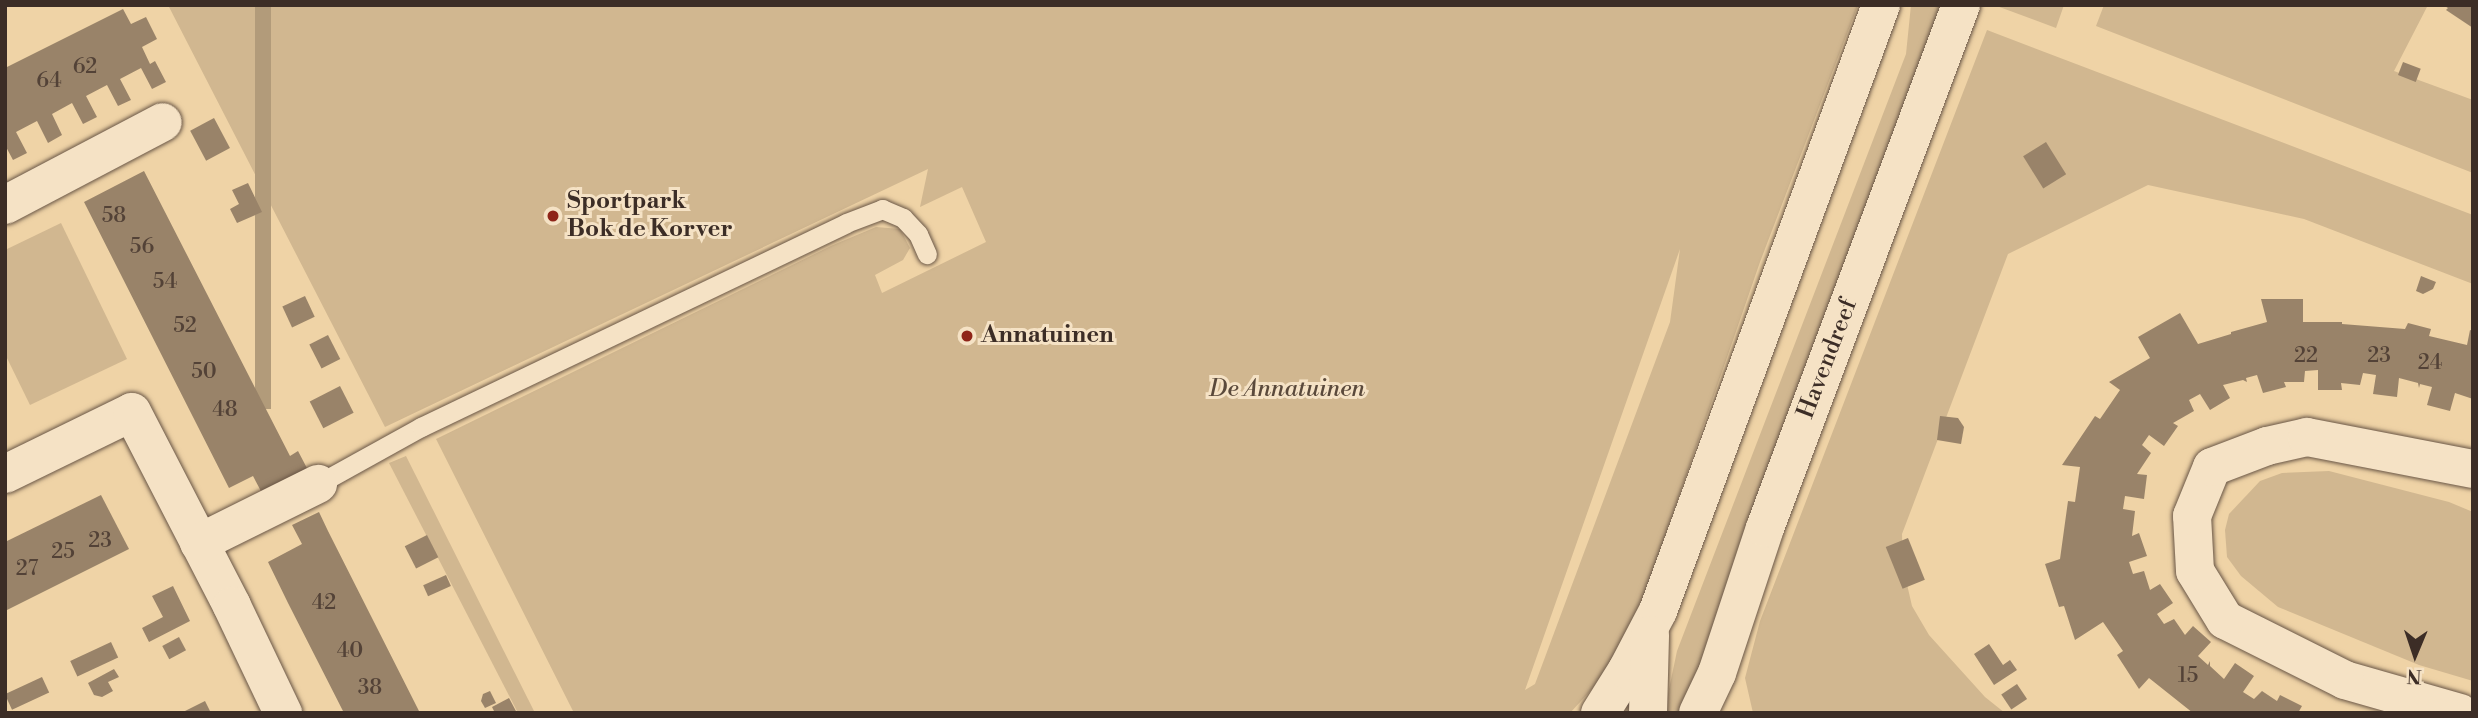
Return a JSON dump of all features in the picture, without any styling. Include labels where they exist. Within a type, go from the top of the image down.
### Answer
[{"type":"main road","points":[[1600,713],[1650,629],[1799,234],[1881,5]]},
{"type":"main road","name":"Havendreef","points":[[1698,713],[1717,673],[1765,528],[1961,5]]},
{"type":"main road","points":[[5,205],[163,122]]},
{"type":"main road","points":[[6,472],[132,412],[283,713]]},
{"type":"main road","points":[[2460,713],[2345,680],[2225,620],[2195,570],[2192,516],[2212,467],[2267,446],[2307,438],[2473,469]]},
{"type":"main road","points":[[199,543],[318,484]]},
{"type":"main road","points":[[1648,713],[1650,629]]},
{"type":"main road","points":[[1717,673],[1731,713]]},
{"type":"lane","points":[[318,484],[421,427],[846,223],[882,209],[903,218],[918,234],[927,254]]},
{"type":"green space","name":"De Annatuinen","points":[[168,5],[1858,5],[1760,262],[1632,632],[1592,689],[1570,713],[574,713],[436,439],[833,245],[876,227],[900,229],[910,248],[903,260],[875,275],[882,293],[986,242],[962,187],[920,207],[928,169],[385,427]],"holes":[[[1680,249],[1670,322],[1535,684],[1525,690]]]},
{"type":"green space","points":[[1911,5],[1941,5],[1688,697],[1677,713],[1664,713],[1677,651],[1906,54]]},
{"type":"green space","points":[[1994,5],[2064,5],[2056,28]]},
{"type":"green space","points":[[2104,5],[2428,5],[2394,71],[2473,100],[2473,173],[2096,26]]},
{"type":"green space","points":[[1987,30],[2473,215],[2473,284],[2304,219],[2148,185],[2008,254],[1902,534],[1903,567],[1912,606],[1929,635],[1985,697],[2005,713],[1753,713],[1745,678],[1760,621]]},
{"type":"green space","points":[[61,223],[127,359],[30,405],[5,354],[5,250]]},
{"type":"green space","points":[[406,456],[535,713],[518,713],[389,463]]},
{"type":"green space","points":[[2329,471],[2449,502],[2473,512],[2473,681],[2419,665],[2278,607],[2241,576],[2227,557],[2225,530],[2229,514],[2260,481],[2282,473]]},
{"type":"shaded area","points":[[255,5],[271,5],[271,409],[255,409]]},
{"type":"building","points":[[2443,5],[2473,5],[2473,28],[2446,10],[2448,8]]},
{"type":"building","points":[[123,9],[131,24],[146,17],[157,39],[142,47],[150,64],[155,61],[166,82],[152,89],[141,68],[120,79],[131,100],[118,106],[107,85],[86,96],[97,117],[83,124],[72,103],[52,114],[62,135],[48,143],[37,121],[16,132],[27,153],[13,160],[5,145],[5,68]]},
{"type":"building","points":[[2403,62],[2421,69],[2416,82],[2398,75]]},
{"type":"building","points":[[214,118],[230,148],[206,161],[190,131]]},
{"type":"building","points":[[2046,142],[2066,174],[2043,189],[2023,156]]},
{"type":"building","points":[[144,171],[290,456],[298,451],[309,472],[263,495],[253,476],[229,488],[84,202]]},
{"type":"building","points":[[248,183],[262,212],[237,223],[230,209],[239,204],[232,190]]},
{"type":"building","points":[[2421,276],[2436,282],[2433,289],[2423,294],[2416,291]]},
{"type":"building","points":[[305,296],[315,317],[292,327],[282,307]]},
{"type":"building","points":[[2261,299],[2303,299],[2303,322],[2342,322],[2405,329],[2408,323],[2431,329],[2429,336],[2467,345],[2470,330],[2473,331],[2473,399],[2455,393],[2450,411],[2427,405],[2432,387],[2420,384],[2419,388],[2418,383],[2399,378],[2397,397],[2373,394],[2376,375],[2363,373],[2360,385],[2341,383],[2342,390],[2318,390],[2318,370],[2305,371],[2304,382],[2284,382],[2286,387],[2263,393],[2257,375],[2246,378],[2247,382],[2243,380],[2223,385],[2230,398],[2210,410],[2200,394],[2189,400],[2194,411],[2173,423],[2178,426],[2164,446],[2149,435],[2142,445],[2151,453],[2137,474],[2147,475],[2144,499],[2125,496],[2123,509],[2135,511],[2132,536],[2139,533],[2147,556],[2129,562],[2133,574],[2144,571],[2150,590],[2160,584],[2173,603],[2157,614],[2164,624],[2174,619],[2185,635],[2193,626],[2211,642],[2198,656],[2208,665],[2210,661],[2210,666],[2224,679],[2235,663],[2254,676],[2243,692],[2254,699],[2262,691],[2277,701],[2280,695],[2302,706],[2298,713],[2193,713],[2149,678],[2139,689],[2117,655],[2123,651],[2103,622],[2075,640],[2064,606],[2059,607],[2045,564],[2060,559],[2068,501],[2075,502],[2080,467],[2062,465],[2095,416],[2100,419],[2120,390],[2109,382],[2150,358],[2138,337],[2180,313],[2198,344],[2231,334],[2267,322]]},
{"type":"building","points":[[328,335],[340,359],[322,369],[309,345]]},
{"type":"building","points":[[340,386],[354,413],[323,428],[310,401]]},
{"type":"building","points":[[1940,416],[1958,418],[1964,427],[1961,444],[1937,440]]},
{"type":"building","points":[[101,495],[129,549],[5,611],[5,542]]},
{"type":"building","points":[[319,512],[420,713],[344,713],[288,603],[268,562],[302,544],[292,525]]},
{"type":"building","points":[[427,535],[438,557],[416,569],[405,546]]},
{"type":"building","points":[[1908,538],[1925,580],[1903,589],[1886,547]]},
{"type":"building","points":[[446,575],[451,586],[428,596],[423,585]]},
{"type":"building","points":[[173,586],[190,621],[149,642],[142,628],[163,617],[152,596]]},
{"type":"building","points":[[179,637],[186,650],[169,659],[162,646]]},
{"type":"building","points":[[111,642],[118,657],[77,676],[70,661]]},
{"type":"building","points":[[1989,644],[2003,665],[2010,660],[2017,670],[1994,685],[1974,654]]},
{"type":"building","points":[[114,669],[119,677],[108,682],[113,691],[102,697],[94,695],[88,683]]},
{"type":"building","points":[[42,677],[49,692],[12,710],[5,694]]},
{"type":"building","points":[[2017,684],[2027,699],[2011,710],[2001,695]]},
{"type":"building","points":[[490,691],[496,703],[485,708],[481,701],[483,694]]},
{"type":"building","points":[[509,698],[517,713],[495,713],[492,707]]},
{"type":"building","points":[[205,701],[211,713],[181,713]]},
{"type":"place","name":"Sportpark Bok de Korver","points":[[553,216]]},
{"type":"place","name":"Annatuinen","points":[[967,336]]}]
